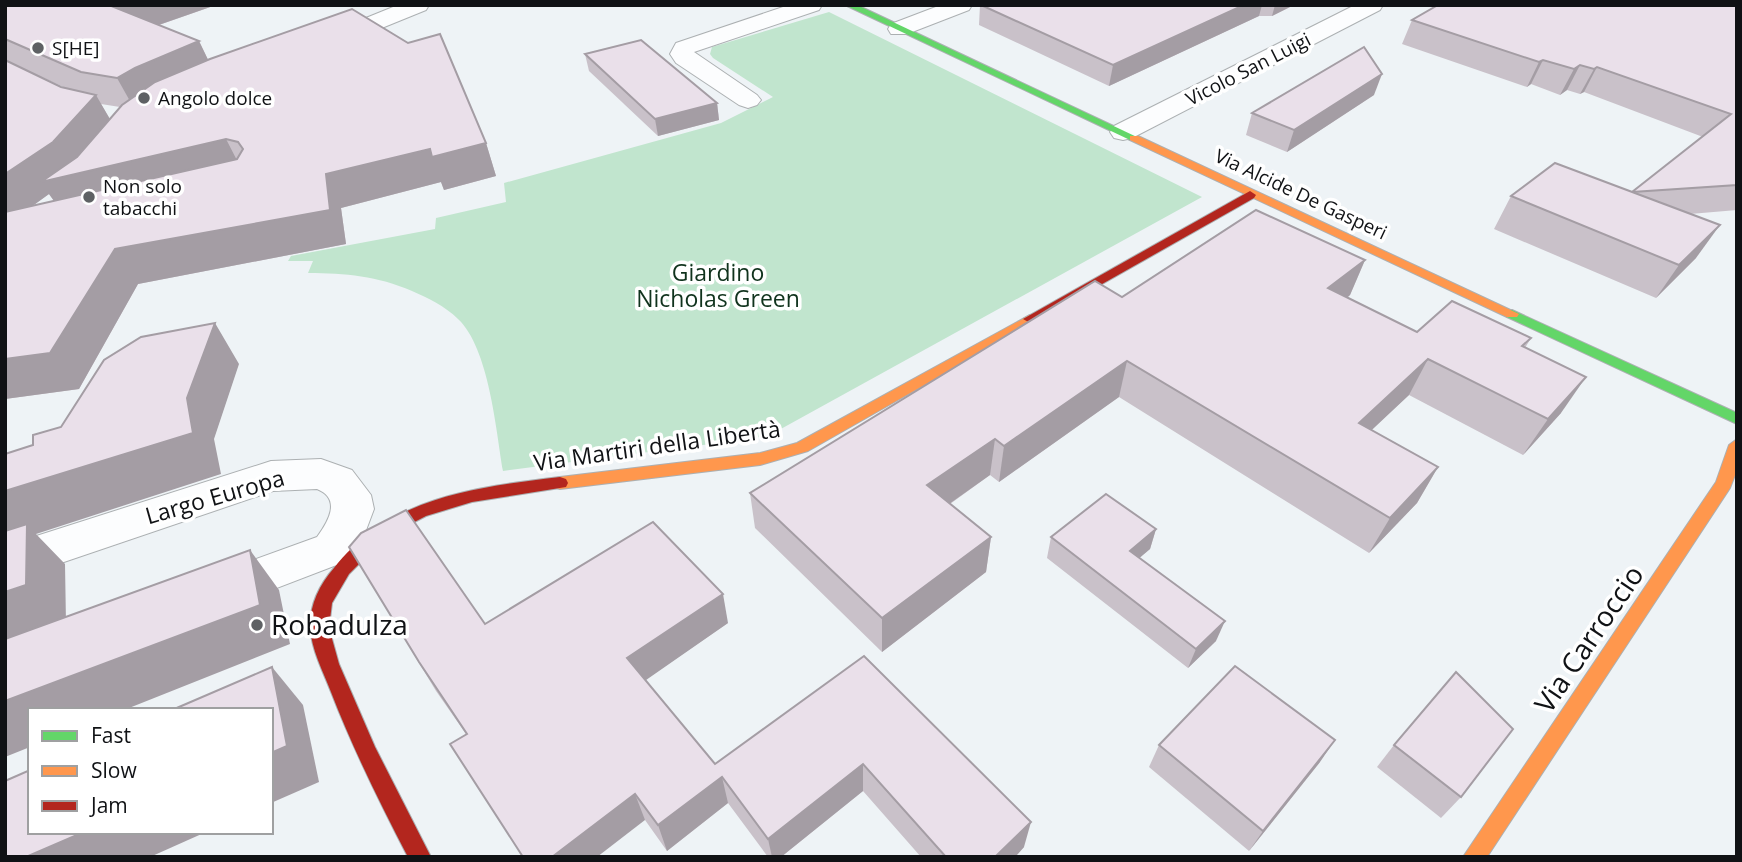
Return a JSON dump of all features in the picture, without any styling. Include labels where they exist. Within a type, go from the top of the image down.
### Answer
[{"type":"street","points":[[307,49],[418,5]]},
{"type":"street","points":[[748,100],[684,58],[681,54],[684,48],[811,5]]},
{"type":"street","name":"Via Alcide De Gasperi","points":[[849,5],[1123,132],[1250,195],[1737,419]]},
{"type":"street","points":[[899,29],[961,5]]},
{"type":"street","name":"Vicolo San Luigi","points":[[1123,132],[1372,5]]},
{"type":"street","name":"Via Martiri della Libertà","points":[[420,857],[362,747],[323,648],[320,619],[326,593],[366,544],[392,524],[425,508],[491,492],[760,459],[802,447],[1250,195]]},
{"type":"street","name":"Via Carroccio","points":[[1474,857],[1724,484],[1737,445]]},
{"type":"street","name":"Largo Europa","points":[[5,564],[271,476],[321,474],[338,481],[350,495],[353,509],[347,529],[332,549],[184,604]]},
{"type":"green space","name":"Giardino Nicholas Green","points":[[829,12],[1202,197],[779,430],[734,441],[503,471],[484,369],[469,332],[458,319],[436,303],[399,286],[361,276],[308,273],[313,261],[288,261],[291,256],[435,229],[436,218],[506,202],[504,183],[721,123],[773,97],[713,58],[710,54],[712,47]]},
{"type":"building","points":[[5,5],[113,5],[111,6],[199,41],[117,78],[81,72],[5,39]]},
{"type":"building","points":[[981,5],[1244,5],[1113,65]]},
{"type":"building","points":[[1438,5],[1737,5],[1737,185],[1632,192],[1731,114],[1597,67],[1594,69],[1580,65],[1574,69],[1543,60],[1539,62],[1412,20]]},
{"type":"building","points":[[352,9],[408,43],[440,34],[486,143],[432,157],[430,149],[326,174],[330,210],[115,249],[50,353],[5,359],[5,212],[237,159],[243,149],[238,142],[226,139],[41,182],[77,157],[122,105],[155,82],[210,59]]},
{"type":"building","points":[[641,40],[717,103],[655,119],[585,54]]},
{"type":"building","points":[[1364,47],[1382,74],[1294,130],[1252,113]]},
{"type":"building","points":[[5,60],[61,87],[96,95],[53,142],[5,174]]},
{"type":"building","points":[[1555,163],[1720,225],[1679,265],[1511,196]]},
{"type":"building","points":[[1256,210],[1365,260],[1328,288],[1417,332],[1452,301],[1531,338],[1522,346],[1586,377],[1548,419],[1428,359],[1359,423],[1438,467],[1390,518],[1127,361],[1004,446],[995,439],[927,485],[991,537],[882,618],[750,493],[1095,281],[1122,297]]},
{"type":"building","points":[[215,323],[187,398],[193,433],[5,491],[5,454],[33,445],[33,435],[61,427],[104,360],[141,337]]},
{"type":"building","points":[[1106,494],[1156,529],[1130,551],[1225,621],[1196,649],[1051,537]]},
{"type":"building","points":[[406,510],[485,624],[653,522],[723,594],[627,658],[715,764],[864,656],[1031,822],[995,857],[946,857],[863,764],[768,839],[722,777],[658,825],[635,794],[552,857],[523,857],[450,744],[467,734],[419,662],[349,547],[361,533]]},
{"type":"building","points":[[27,524],[26,585],[5,592],[5,531]]},
{"type":"building","points":[[250,550],[260,605],[5,701],[5,639]]},
{"type":"building","points":[[1235,666],[1335,740],[1263,831],[1159,745]]},
{"type":"building","points":[[272,667],[287,746],[273,752],[273,708],[177,708]]},
{"type":"building","points":[[1456,672],[1513,729],[1461,797],[1394,745]]},
{"type":"building","points":[[28,771],[28,834],[79,834],[26,857],[5,857],[5,781]]},
{"type":"traffic: fast","points":[[849,5],[1134,138]]},
{"type":"traffic: fast","points":[[1512,314],[1737,419]]},
{"type":"traffic: slow","points":[[1134,138],[1512,314]]},
{"type":"traffic: slow","points":[[560,483],[760,459],[802,447],[1030,319]]},
{"type":"traffic: slow","points":[[1474,857],[1724,484],[1737,445]]},
{"type":"traffic: jam","points":[[1030,319],[1250,195]]},
{"type":"traffic: jam","points":[[420,857],[367,754],[329,664],[320,628],[323,603],[329,589],[348,563],[371,541],[395,524],[445,502],[560,483]]},
{"type":"place","name":"S[HE]","points":[[38,48]]},
{"type":"place","name":"Angolo dolce","points":[[144,98]]},
{"type":"place","name":"Non solo tabacchi","points":[[89,197]]},
{"type":"place","name":"Robadulza","points":[[257,625]]}]
